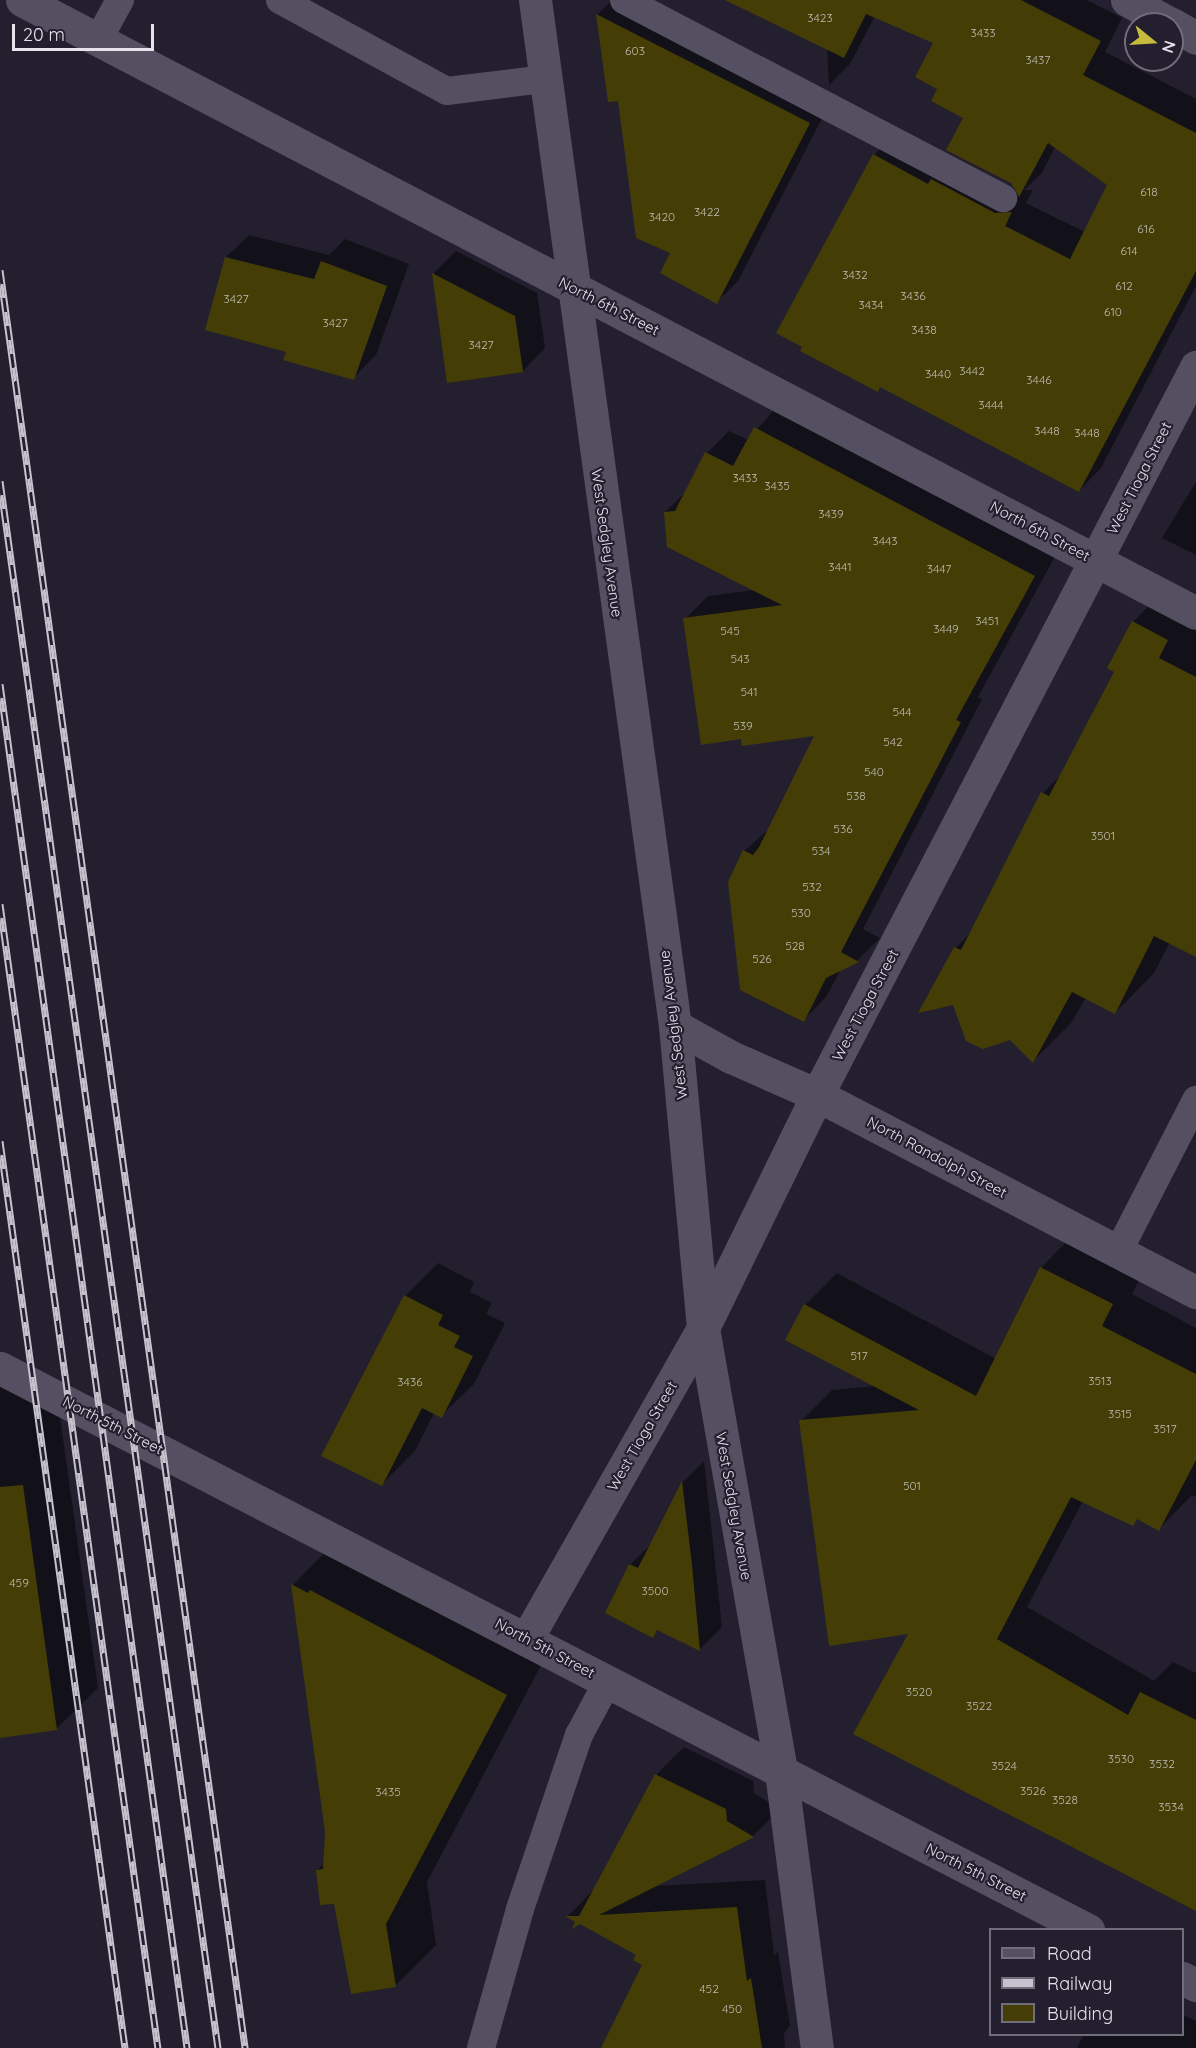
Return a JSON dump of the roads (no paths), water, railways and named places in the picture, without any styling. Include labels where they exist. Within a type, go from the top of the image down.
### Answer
[{"type":"street","name":"North 6th Street","points":[[22,0],[1196,613]]},
{"type":"street","name":"West Sedgley Avenue","points":[[535,0],[572,287],[675,1026],[703,1328],[781,1772],[817,2048]]},
{"type":"street","points":[[1127,0],[1150,12]]},
{"type":"street","name":"West Tioga Street","points":[[527,1638],[703,1328],[817,1095],[1196,367]]},
{"type":"street","name":"North Randolph Street","points":[[675,1026],[731,1057],[817,1095],[1196,1292]]},
{"type":"street","name":"North 5th Street","points":[[0,1368],[275,1507],[781,1772],[1086,1928]]},
{"type":"lane","points":[[98,40],[120,0]]},
{"type":"lane","points":[[280,0],[447,91],[545,79]]},
{"type":"lane","points":[[624,0],[1003,198]]},
{"type":"lane","points":[[1118,1252],[1196,1100]]},
{"type":"lane","points":[[481,2048],[520,1909],[579,1735],[608,1681]]},
{"type":"railway","points":[[0,270],[245,2048]]},
{"type":"railway","points":[[0,481],[218,2048]]},
{"type":"railway","points":[[0,684],[187,2048]]},
{"type":"railway","points":[[0,904],[158,2048]]},
{"type":"railway","points":[[0,1141],[125,2048]]}]
